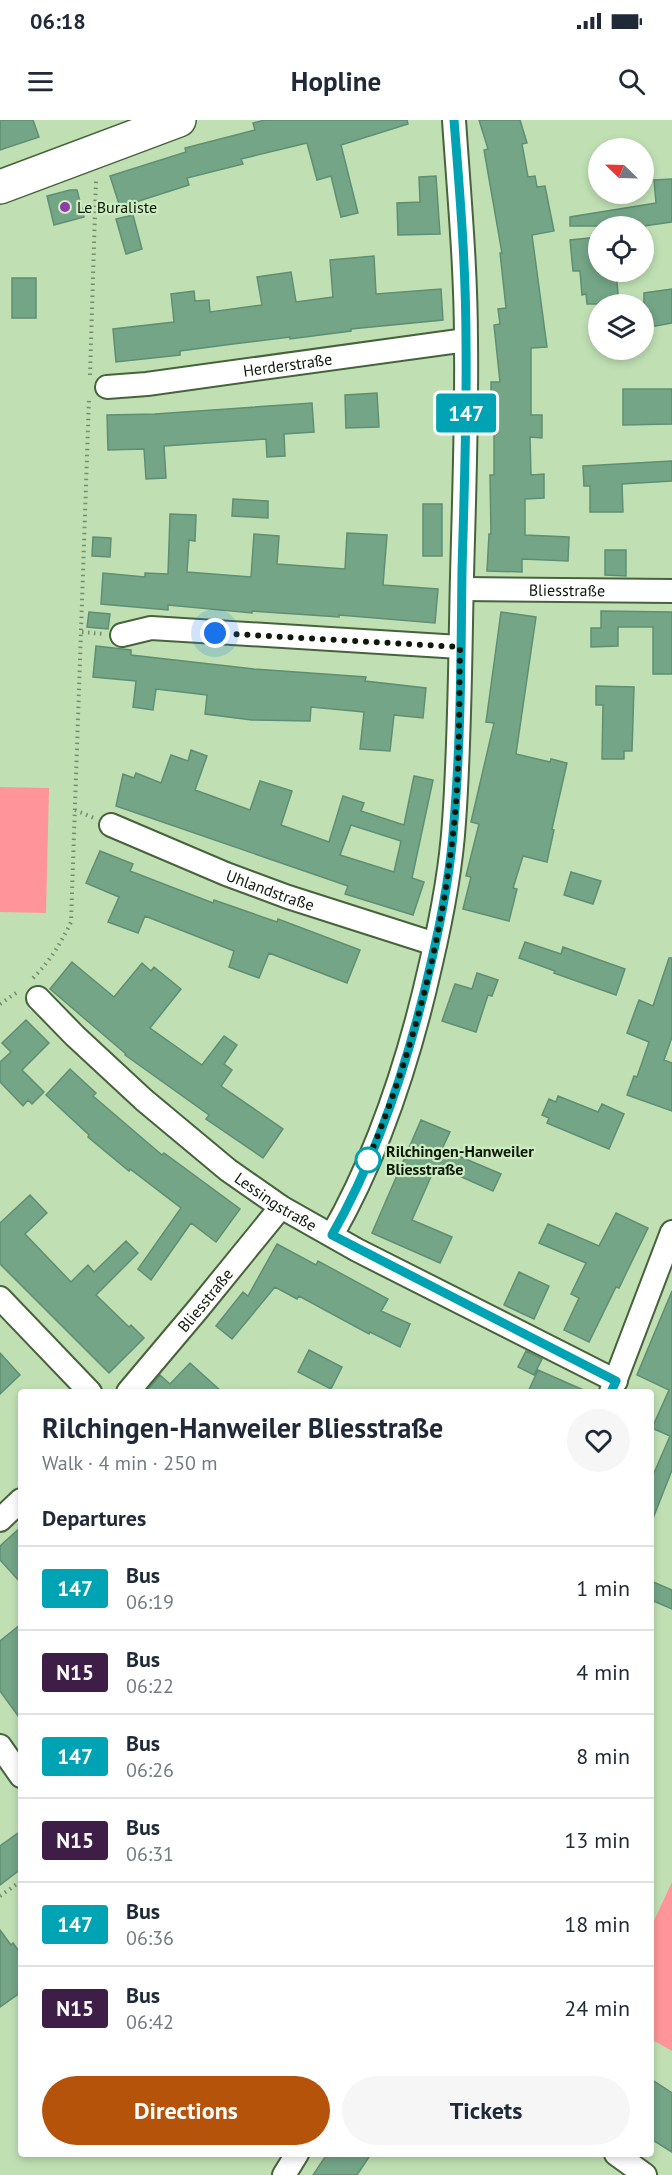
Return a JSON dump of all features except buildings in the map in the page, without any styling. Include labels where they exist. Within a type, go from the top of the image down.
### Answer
[{"type":"main road","points":[[0,186],[179,120]]},
{"type":"street","points":[[332,1235],[351,1198],[394,1096],[414,1031],[445,894],[454,824],[462,589],[466,340],[454,120]]},
{"type":"street","name":"Herderstraße","points":[[96,383],[147,384],[466,340]]},
{"type":"street","name":"Bliesstraße","points":[[462,589],[672,591]]},
{"type":"street","points":[[122,635],[151,628],[460,647]]},
{"type":"street","name":"Uhlandstraße","points":[[111,825],[226,874],[288,897],[435,944]]},
{"type":"street","name":"Lessingstraße","points":[[38,998],[144,1100],[228,1170],[281,1207],[613,1386]]},
{"type":"street","name":"Bliesstraße","points":[[131,1389],[281,1207]]},
{"type":"street","points":[[613,1386],[672,1232]]},
{"type":"street","points":[[0,1298],[87,1389]]},
{"type":"street","points":[[0,1520],[18,1503]]},
{"type":"street","points":[[0,1746],[18,1772]]},
{"type":"street","points":[[284,2175],[295,2157]]},
{"type":"street","points":[[620,2157],[645,2175]]},
{"type":"path","points":[[0,1004],[25,986],[48,963],[71,922],[96,383],[96,178]]},
{"type":"path","points":[[0,1896],[18,1883]]},
{"type":"shaded area","points":[[0,787],[49,788],[46,913],[0,912]]},
{"type":"shaded area","points":[[672,1882],[672,2051],[654,2041],[654,1921]]},
{"type":"bus line","name":"147","points":[[454,120],[466,340],[458,754],[454,824],[445,894],[423,998],[408,1054],[394,1096],[364,1170],[332,1235],[357,1250],[616,1381],[612,1389]]},
{"type":"place","name":"Le Buraliste","points":[[65,207]]},
{"type":"place","name":"Rilchingen-Hanweiler Bliesstraße","points":[[368,1160]]},
{"type":"route","points":[[215,633],[460,647],[454,824],[445,894],[423,998],[408,1054],[368,1160]]}]
